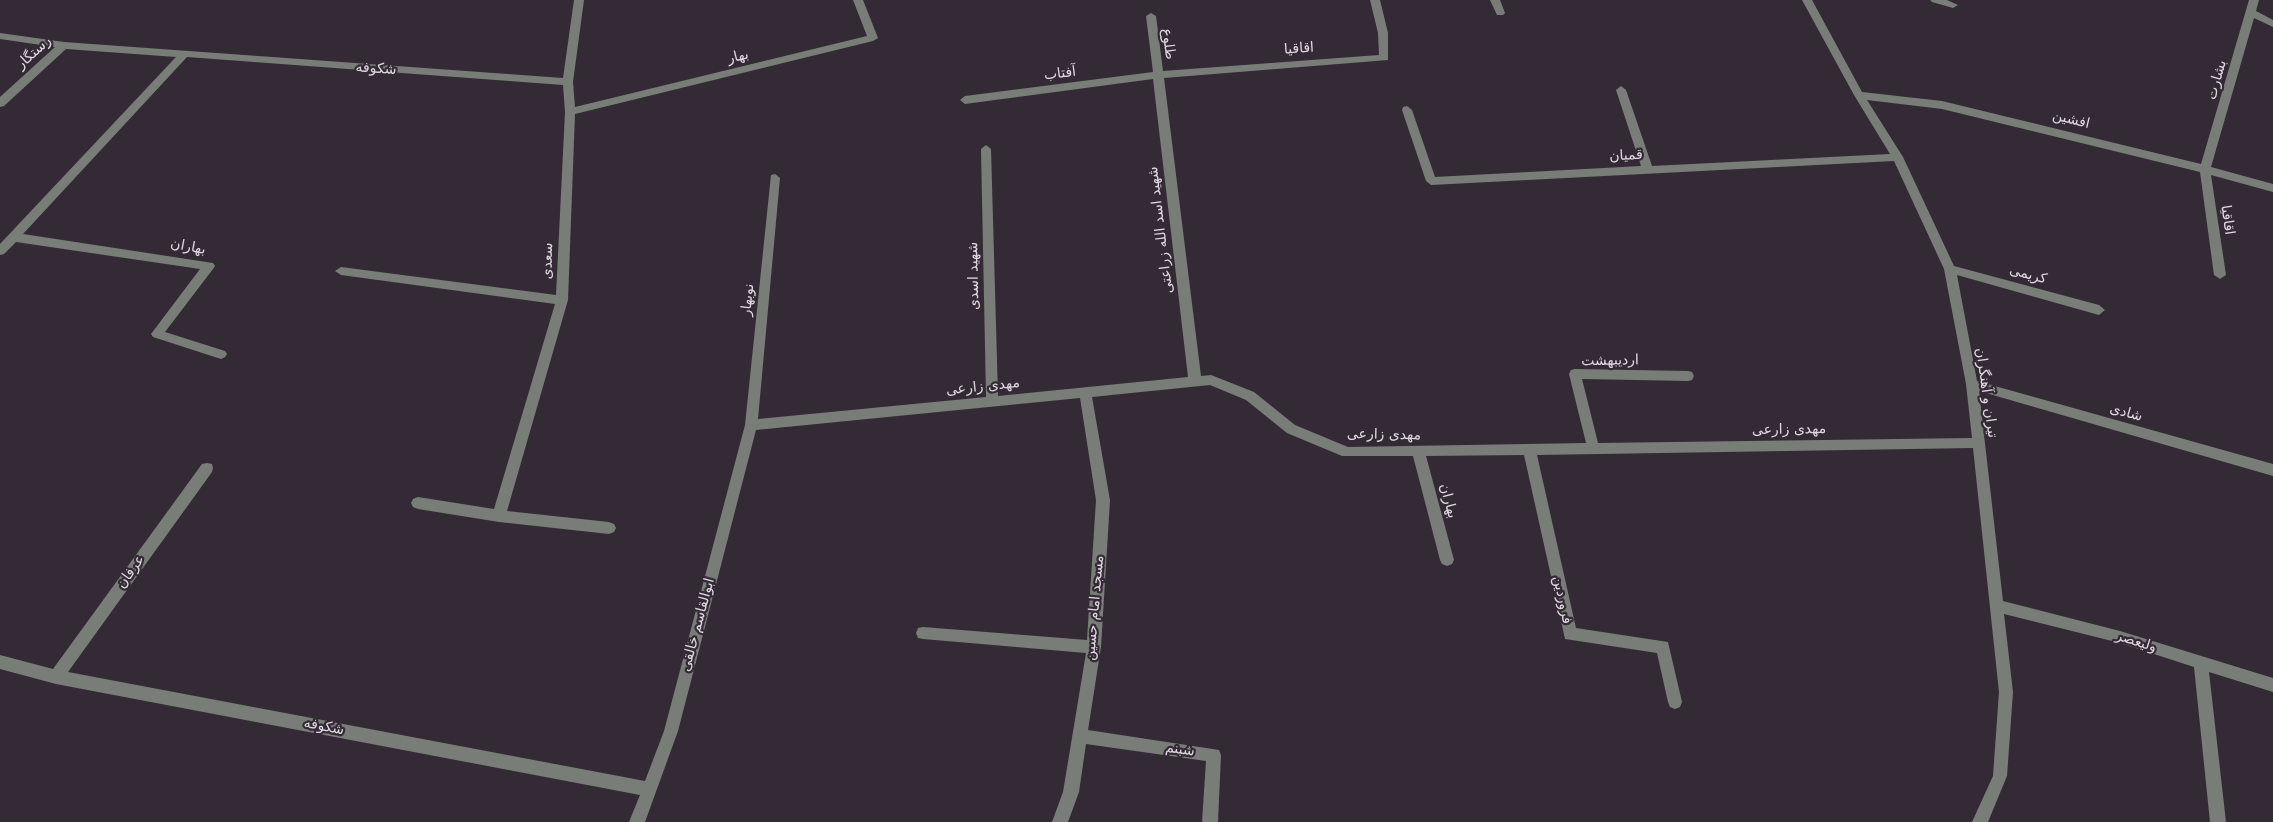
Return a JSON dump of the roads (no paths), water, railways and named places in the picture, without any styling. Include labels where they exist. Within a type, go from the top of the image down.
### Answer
[{"type":"street","name":"سعدی","points":[[500,516],[562,300],[570,112],[568,82],[579,0]]},
{"type":"street","name":"بهار","points":[[570,112],[873,38],[858,0]]},
{"type":"street","name":"اقاقیا","points":[[1158,75],[1384,58],[1383,33],[1375,0]]},
{"type":"street","points":[[1495,0],[1500,13]]},
{"type":"street","name":"تیران و آهنگران","points":[[1807,0],[1859,95],[1898,157],[1950,269],[1972,384],[2006,692],[2000,776],[1980,822]]},
{"type":"street","points":[[1935,0],[1953,5]]},
{"type":"street","name":"بشارت","points":[[2205,169],[2254,0]]},
{"type":"street","points":[[2251,13],[2273,24]]},
{"type":"street","name":"طلوع","points":[[1151,16],[1158,75]]},
{"type":"street","name":"شکوفه","points":[[0,36],[64,45],[568,82]]},
{"type":"street","name":"رستگار","points":[[0,103],[64,45]]},
{"type":"street","points":[[0,251],[184,54]]},
{"type":"street","name":"آفتاب","points":[[965,100],[1158,75]]},
{"type":"street","name":"شهید اسد الله زراعتی","points":[[1158,75],[1195,381]]},
{"type":"street","points":[[1621,90],[1648,170]]},
{"type":"street","name":"افشین","points":[[1859,95],[1942,105],[2205,169],[2273,188]]},
{"type":"street","name":"قمیان","points":[[1407,110],[1431,181],[1898,157]]},
{"type":"street","name":"شهید اسدی","points":[[986,149],[992,401]]},
{"type":"street","name":"اقاقیا","points":[[2205,169],[2220,275]]},
{"type":"street","name":"نوبهار","points":[[751,424],[775,178]]},
{"type":"street","name":"بهاران","points":[[13,237],[209,266],[157,334],[221,354]]},
{"type":"street","name":"کریمی","points":[[1950,269],[2098,310]]},
{"type":"street","points":[[341,271],[562,300]]},
{"type":"street","name":"اردیبهشت","points":[[1593,447],[1575,374],[1688,376]]},
{"type":"street","name":"مهدی زارعی","points":[[751,424],[1211,380],[1250,396],[1291,429],[1347,452],[1979,443]]},
{"type":"street","name":"شادی","points":[[1972,384],[2273,470]]},
{"type":"street","name":"مسجد امام حسین","points":[[1060,822],[1071,792],[1094,646],[1103,500],[1085,392]]},
{"type":"street","name":"ابوالقاسم خالقی","points":[[637,822],[671,731],[751,424]]},
{"type":"street","name":"فروردین","points":[[1529,449],[1570,634],[1663,647],[1675,702]]},
{"type":"street","name":"بهاران","points":[[1418,451],[1447,560]]},
{"type":"street","name":"عرفان","points":[[56,677],[207,468]]},
{"type":"street","points":[[418,503],[500,516],[609,528]]},
{"type":"street","name":"ولیعصر","points":[[1996,606],[2120,637],[2273,685]]},
{"type":"street","points":[[923,633],[1094,646]]},
{"type":"street","name":"شکوفه","points":[[0,662],[56,677],[649,789]]},
{"type":"street","points":[[2201,662],[2218,822]]},
{"type":"street","name":"شبنم","points":[[1080,736],[1214,755],[1210,822]]}]
